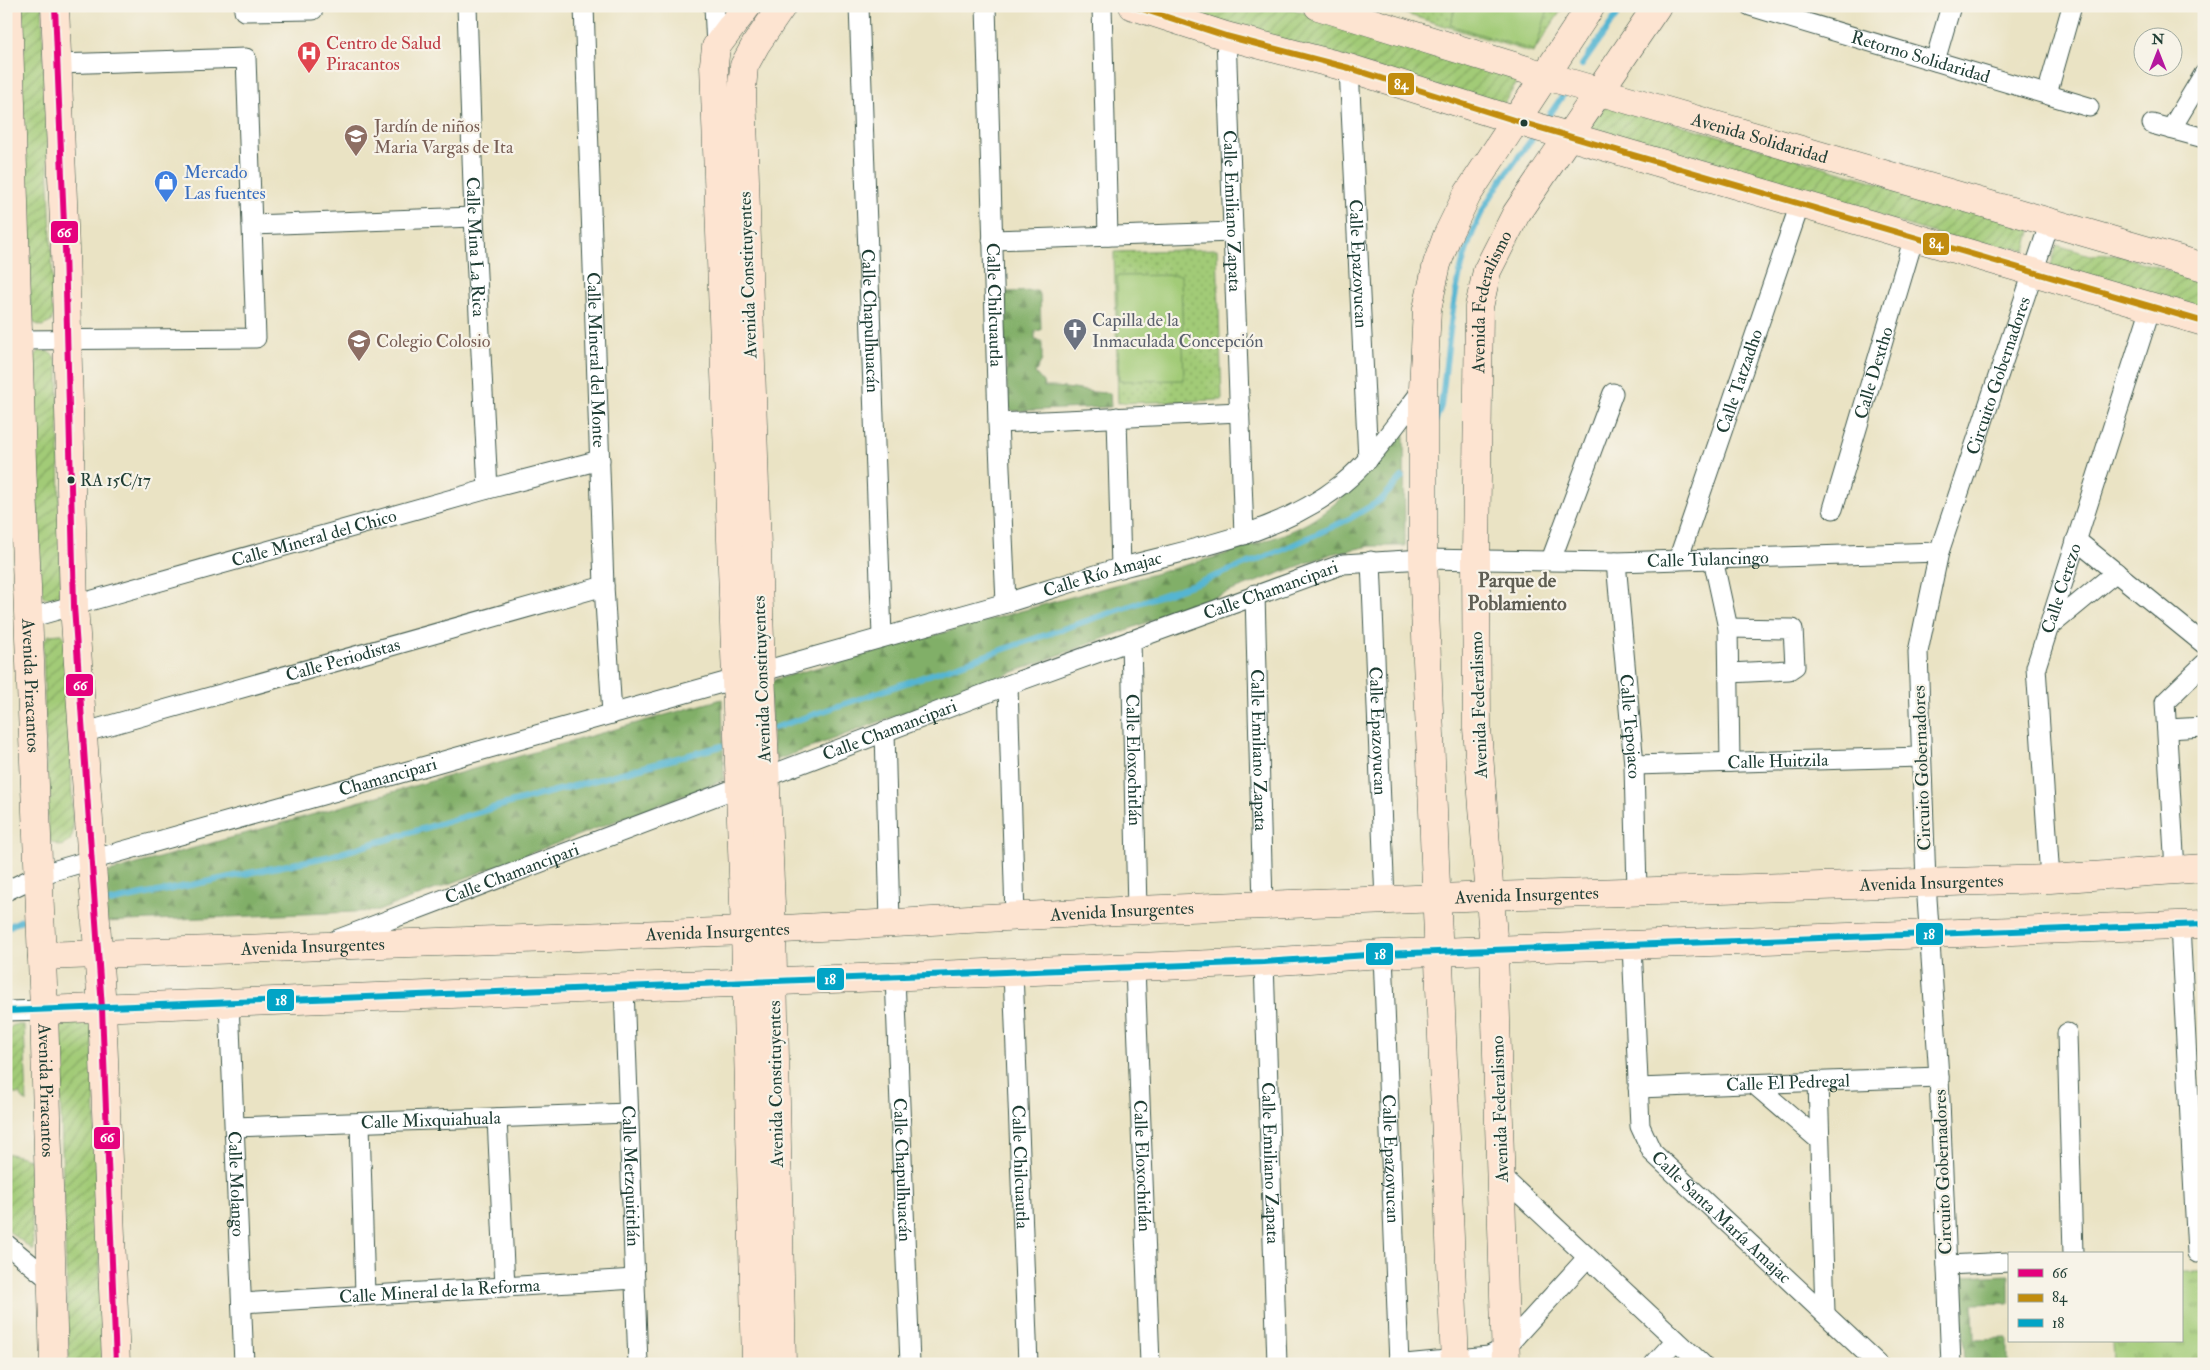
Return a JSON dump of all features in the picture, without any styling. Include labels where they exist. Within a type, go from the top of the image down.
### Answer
[{"type":"street","name":"Avenida Piracantos","points":[[8,6],[8,123],[19,340],[14,463],[15,496],[29,618],[44,1010],[50,1280],[54,1364]]},
{"type":"street","points":[[55,6],[68,340],[74,606],[102,1008],[116,1364]]},
{"type":"street","points":[[244,11],[313,10],[313,6]]},
{"type":"street","name":"Calle Mina La Rica","points":[[468,6],[474,218],[488,489]]},
{"type":"street","name":"Calle Mineral del Monte","points":[[584,6],[604,586],[612,714]]},
{"type":"street","points":[[714,6],[716,47]]},
{"type":"street","points":[[716,47],[747,6]]},
{"type":"street","name":"Avenida Constituyentes","points":[[756,1364],[740,786],[748,675],[750,343],[742,90],[744,66],[756,44],[782,6]]},
{"type":"street","name":"Calle Chapulhuacán","points":[[859,6],[882,636]]},
{"type":"street","name":"Calle Chilcuautla","points":[[986,6],[998,423],[1006,602]]},
{"type":"street","points":[[1102,6],[1108,236]]},
{"type":"street","points":[[1133,6],[1226,36],[1349,68],[1517,121],[2204,322]]},
{"type":"street","name":"Avenida Solidaridad","points":[[1318,6],[1546,76],[1601,90],[2204,267]]},
{"type":"street","points":[[1455,1362],[1422,559],[1423,388],[1427,309],[1437,264],[1446,236],[1467,195],[1591,6]]},
{"type":"street","name":"Avenida Federalismo","points":[[1506,1356],[1494,950],[1477,728],[1478,307],[1487,271],[1516,214],[1657,6]]},
{"type":"street","name":"Retorno Solidaridad","points":[[1750,6],[2089,107]]},
{"type":"street","points":[[1935,61],[1951,6]]},
{"type":"street","points":[[2047,94],[2072,6]]},
{"type":"street","name":"Calle Emiliano Zapata","points":[[1226,36],[1244,535]]},
{"type":"street","name":"Avenida Constituyentes","points":[[716,47],[714,64],[723,343],[748,675],[766,776],[774,982],[782,1364]]},
{"type":"street","points":[[19,340],[256,338],[246,58],[58,64]]},
{"type":"street","name":"Calle Epazoyucan","points":[[1349,68],[1368,460]]},
{"type":"street","points":[[2171,130],[2204,74]]},
{"type":"street","points":[[2152,124],[2204,138]]},
{"type":"street","name":"Calle Tatzadho","points":[[1678,560],[1800,204]]},
{"type":"street","points":[[252,225],[474,218]]},
{"type":"street","name":"Circuito Gobernadores","points":[[1951,1364],[1939,1077],[1920,757],[1918,652],[1939,552],[2050,222]]},
{"type":"street","points":[[992,240],[1233,232]]},
{"type":"street","name":"Calle Dextho","points":[[1833,509],[1914,237]]},
{"type":"street","name":"Calle Cerezo","points":[[2050,879],[2036,666],[2152,306]]},
{"type":"street","points":[[723,343],[750,343]]},
{"type":"street","name":"Calle Río Amajac","points":[[748,675],[1121,568],[1244,535],[1296,513],[1341,484],[1368,460],[1423,388]]},
{"type":"street","points":[[1551,560],[1613,393]]},
{"type":"street","points":[[998,423],[1240,412]]},
{"type":"street","points":[[1117,417],[1121,568]]},
{"type":"street","name":"Calle Mineral del Chico","points":[[29,618],[488,489],[600,460]]},
{"type":"street","points":[[2076,540],[2204,644]]},
{"type":"street","name":"Calle Tulancingo","points":[[1476,559],[1616,562],[1939,552]]},
{"type":"street","name":"Calle Chamancipari","points":[[316,948],[1008,685],[1255,594],[1343,564],[1371,560],[1476,559]]},
{"type":"street","points":[[1713,559],[1728,628],[1730,762]]},
{"type":"street","name":"Calle Epazoyucan","points":[[1371,560],[1385,900]]},
{"type":"street","name":"Calle Tepojaco","points":[[1616,562],[1634,765],[1637,891]]},
{"type":"street","points":[[2048,628],[2116,572]]},
{"type":"street","name":"Calle Periodistas","points":[[82,733],[604,586]]},
{"type":"street","name":"Calle Emiliano Zapata","points":[[1255,594],[1263,905]]},
{"type":"street","points":[[1728,628],[1793,629],[1795,666],[1793,669],[1729,673]]},
{"type":"street","name":"Calle Eloxochitlán","points":[[1131,640],[1137,910]]},
{"type":"street","points":[[2174,870],[2165,702],[2204,664]]},
{"type":"street","name":"Chamancipari","points":[[39,876],[748,675]]},
{"type":"street","points":[[1008,685],[1015,916]]},
{"type":"street","points":[[2166,729],[2204,727]]},
{"type":"street","points":[[885,731],[890,922]]},
{"type":"street","name":"Calle Huitzila","points":[[1634,765],[1920,757]]},
{"type":"street","name":"Avenida Insurgentes","points":[[42,956],[316,948],[745,931],[1137,910],[1436,898],[2050,879],[2204,868]]},
{"type":"street","points":[[6,891],[39,876]]},
{"type":"street","points":[[6,1011],[229,1004],[1264,962],[1383,954],[2192,924],[2198,1180],[2194,1254]]},
{"type":"street","name":"Calle Santa María Amajac","points":[[1632,945],[1640,1126],[1652,1152],[1825,1312],[1878,1364]]},
{"type":"street","name":"Calle Epazoyucan","points":[[1383,954],[1399,1364]]},
{"type":"street","name":"Calle Emiliano Zapata","points":[[1264,962],[1276,1364]]},
{"type":"street","name":"Calle Eloxochitlán","points":[[1135,967],[1150,1364]]},
{"type":"street","name":"Calle Chilcuautla","points":[[1013,971],[1028,1364]]},
{"type":"street","name":"Calle Chapulhuacán","points":[[895,976],[910,1364]]},
{"type":"street","name":"Calle Metzquititlán","points":[[624,988],[638,1364]]},
{"type":"street","name":"Calle Molango","points":[[229,1004],[244,1364]]},
{"type":"street","points":[[2067,1033],[2073,1252]]},
{"type":"street","name":"Calle El Pedregal","points":[[1638,1088],[1939,1077]]},
{"type":"street","points":[[1818,1082],[1825,1312]]},
{"type":"street","points":[[1754,1084],[1820,1140]]},
{"type":"street","name":"Calle Mixquiahuala","points":[[234,1127],[629,1113]]},
{"type":"street","points":[[498,1118],[506,1287]]},
{"type":"street","points":[[360,1123],[365,1295]]},
{"type":"street","points":[[1502,1176],[1587,1258],[1702,1364]]},
{"type":"street","points":[[6,1244],[50,1280]]},
{"type":"street","points":[[1404,1364],[1455,1362],[1489,1356],[1506,1356],[1587,1258]]},
{"type":"street","points":[[1947,1264],[2008,1262]]},
{"type":"street","name":"Calle Mineral de la Reforma","points":[[242,1303],[635,1279]]},
{"type":"street","points":[[1654,1364],[1676,1340]]},
{"type":"green space","points":[[18,6],[42,6],[54,313],[51,322],[42,326],[34,323],[31,313]]},
{"type":"green space","points":[[1168,6],[1282,6],[1521,77],[1502,106]]},
{"type":"green space","points":[[1380,6],[1564,6],[1533,53]]},
{"type":"green space","points":[[1456,6],[1549,6],[1535,51],[1450,25]]},
{"type":"green space","points":[[1603,102],[2032,228],[2026,250],[1951,238],[1582,129]]},
{"type":"green space","points":[[2057,245],[2090,255],[2114,254],[2204,281],[2204,314],[2050,268]]},
{"type":"green space","points":[[1217,249],[1222,400],[1118,403],[1114,252]]},
{"type":"green space","points":[[1181,275],[1184,380],[1119,381],[1117,276]]},
{"type":"green space","points":[[1037,291],[1040,294],[1041,330],[1035,331],[1035,340],[1042,341],[1042,360],[1035,373],[1043,382],[1044,387],[1110,393],[1111,407],[1012,411],[1008,406],[1003,292]]},
{"type":"green space","points":[[40,351],[47,351],[54,356],[58,364],[61,597],[44,598],[40,588],[32,365],[33,357]]},
{"type":"green space","points":[[1404,425],[1405,546],[1370,546],[1331,554],[774,761],[769,681],[1226,554],[1289,532],[1314,519],[1343,496],[1369,469]]},
{"type":"green space","points":[[62,634],[67,641],[73,832],[70,841],[61,846],[51,842],[48,832],[43,642],[49,635]]},
{"type":"green space","points":[[722,699],[724,780],[378,911],[102,922],[102,874]]},
{"type":"green space","points":[[92,1021],[103,1364],[69,1364],[58,1022]]},
{"type":"green space","points":[[13,1025],[24,1025],[27,1103],[19,1094],[6,1094],[6,1032]]},
{"type":"green space","points":[[6,1153],[30,1159],[33,1250],[6,1229]]},
{"type":"green space","points":[[2182,1272],[2204,1272],[2204,1364],[2113,1364],[2112,1342],[2182,1342]]},
{"type":"green space","points":[[2008,1275],[2008,1303],[1973,1304],[1974,1339],[2008,1338],[2008,1364],[1965,1364],[1961,1277]]},
{"type":"waterway","points":[[1582,65],[1623,6]]},
{"type":"waterway","points":[[1545,121],[1566,91]]},
{"type":"waterway","points":[[1434,425],[1441,406],[1453,308],[1464,259],[1472,235],[1493,193],[1534,136]]},
{"type":"waterway","points":[[774,728],[1200,582],[1282,550],[1349,519],[1381,500],[1402,477]]},
{"type":"waterway","points":[[109,902],[331,856],[503,805],[722,746]]},
{"type":"waterway","points":[[6,928],[22,920]]},
{"type":"transit line","name":"66","points":[[55,6],[65,249],[74,606],[102,1008],[116,1364]]},
{"type":"transit line","name":"84","points":[[1133,6],[1226,36],[1349,68],[1517,121],[2204,322]]},
{"type":"transit line","name":"18","points":[[6,1011],[1264,962],[1383,954],[2204,924]]},
{"type":"place","name":"Centro de Salud Piracantos","points":[[309,74]]},
{"type":"place","name":"Jardín de niños Maria Vargas de Ita","points":[[356,157]]},
{"type":"place","name":"Mercado Las fuentes","points":[[166,203]]},
{"type":"place","name":"Capilla de la Inmaculada Concepción","points":[[1075,351]]},
{"type":"place","name":"Colegio Colosio","points":[[359,362]]},
{"type":"place","name":"RA 15C/17","points":[[71,480]]},
{"type":"district","name":"Parque de Poblamiento","points":[[1517,592]]}]
